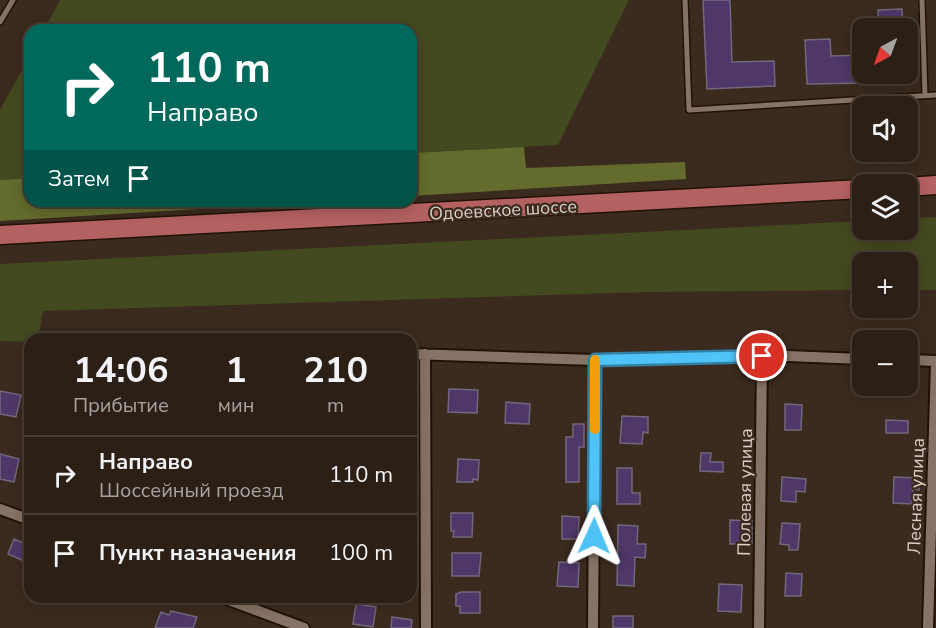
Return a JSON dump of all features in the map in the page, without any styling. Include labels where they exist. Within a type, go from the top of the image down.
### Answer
[{"type":"main road","points":[[918,186],[936,185]]},
{"type":"main road","name":"Одоевское шоссе","points":[[0,235],[852,190]]},
{"type":"street","points":[[417,354],[595,360],[762,356],[852,358]]},
{"type":"street","points":[[425,354],[426,628]]},
{"type":"street","name":"Полевая улица","points":[[759,628],[762,356]]},
{"type":"street","points":[[593,628],[595,360]]},
{"type":"street","points":[[918,361],[936,362]]},
{"type":"street","name":"Лесная улица","points":[[928,628],[936,362]]},
{"type":"street","points":[[0,508],[24,518]]},
{"type":"street","points":[[237,603],[304,628]]},
{"type":"street","points":[[253,603],[253,609]]},
{"type":"lane","points":[[0,22],[13,0]]},
{"type":"lane","points":[[685,0],[689,110],[936,95]]},
{"type":"lane","points":[[922,0],[925,96]]},
{"type":"green space","points":[[60,0],[629,0],[558,145],[417,153],[417,24],[47,24]]},
{"type":"green space","points":[[24,66],[24,178],[0,180],[0,110]]},
{"type":"green space","points":[[524,147],[526,168],[685,162],[686,179],[417,196],[417,153]]},
{"type":"green space","points":[[24,178],[24,207],[230,207],[0,221],[0,180]]},
{"type":"green space","points":[[936,217],[936,290],[918,290],[918,252],[852,252],[852,290],[646,292],[43,311],[39,333],[24,333],[24,342],[0,341],[0,264],[852,221],[852,240],[918,240],[918,218]]},
{"type":"building","points":[[703,0],[730,0],[732,62],[774,61],[775,86],[707,89]]},
{"type":"building","points":[[902,9],[902,18],[878,18],[878,10]]},
{"type":"building","points":[[830,39],[831,56],[852,55],[852,83],[807,84],[805,40]]},
{"type":"building","points":[[449,389],[478,390],[477,413],[448,412]]},
{"type":"building","points":[[0,391],[21,395],[16,417],[0,414]]},
{"type":"building","points":[[506,402],[530,404],[529,424],[505,423]]},
{"type":"building","points":[[785,404],[802,405],[801,430],[785,430]]},
{"type":"building","points":[[622,416],[648,417],[648,433],[643,432],[642,444],[620,443]]},
{"type":"building","points":[[886,420],[908,421],[908,433],[886,433]]},
{"type":"building","points":[[573,424],[584,424],[584,447],[579,447],[579,482],[566,482],[566,437],[573,437]]},
{"type":"building","points":[[701,453],[711,453],[710,462],[723,462],[723,472],[700,471]]},
{"type":"building","points":[[0,454],[19,459],[14,482],[0,479]]},
{"type":"building","points":[[458,459],[479,460],[478,480],[457,482]]},
{"type":"building","points":[[617,468],[632,468],[632,493],[640,493],[640,504],[617,504]]},
{"type":"building","points":[[782,477],[806,479],[805,492],[796,491],[796,502],[781,501]]},
{"type":"building","points":[[894,477],[920,478],[919,490],[913,489],[912,504],[893,503]]},
{"type":"building","points":[[451,513],[473,513],[472,537],[453,537]]},
{"type":"building","points":[[562,516],[579,517],[578,539],[562,539]]},
{"type":"building","points":[[730,520],[752,521],[752,544],[730,544]]},
{"type":"building","points":[[782,523],[800,524],[798,550],[789,550],[789,545],[780,544]]},
{"type":"building","points":[[618,525],[638,526],[637,544],[646,544],[645,558],[635,557],[634,586],[617,585]]},
{"type":"building","points":[[14,539],[24,543],[24,561],[8,554]]},
{"type":"building","points":[[452,553],[481,553],[479,576],[452,576]]},
{"type":"building","points":[[559,562],[579,563],[578,587],[557,586]]},
{"type":"building","points":[[786,573],[802,574],[801,596],[785,596]]},
{"type":"building","points":[[719,584],[742,585],[741,612],[718,611]]},
{"type":"building","points":[[480,592],[480,613],[460,613],[460,606],[456,606],[456,594]]},
{"type":"building","points":[[356,604],[376,607],[373,627],[353,624]]},
{"type":"building","points":[[171,611],[197,617],[193,628],[155,628],[161,612],[169,615]]},
{"type":"building","points":[[613,616],[633,616],[633,628],[613,628]]},
{"type":"building","points":[[392,617],[412,620],[411,628],[391,628]]},
{"type":"slow traffic","points":[[595,360],[595,429]]},
{"type":"route","points":[[594,536],[595,360],[762,356]]}]
